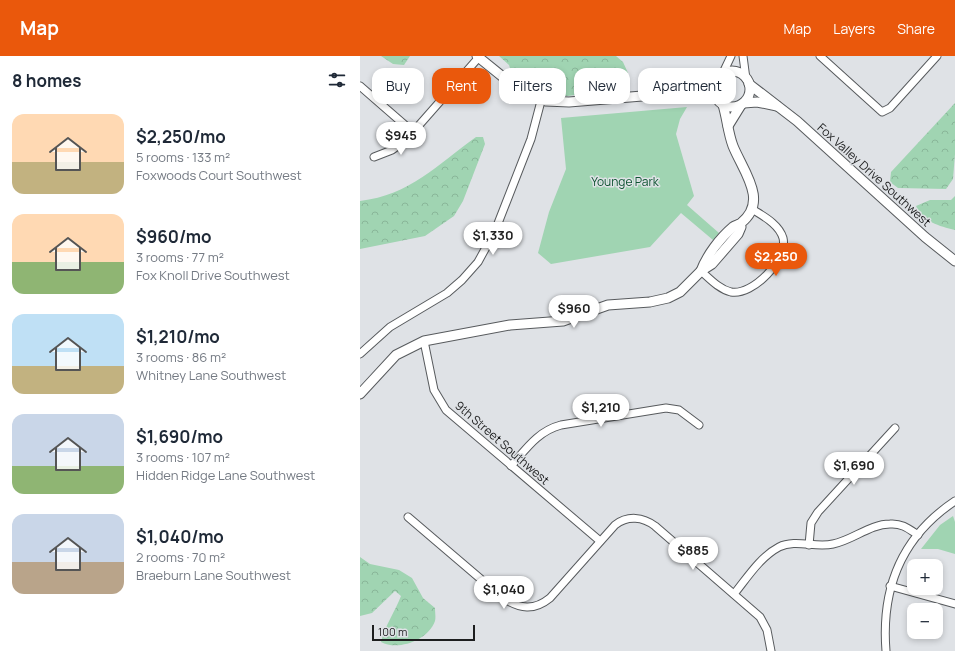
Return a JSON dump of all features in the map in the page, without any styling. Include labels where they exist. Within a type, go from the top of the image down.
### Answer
[{"type":"street","points":[[374,156],[392,150],[414,133],[479,56],[499,74]]},
{"type":"street","points":[[724,68],[731,56]]},
{"type":"street","points":[[728,126],[749,94],[743,56]]},
{"type":"street","points":[[820,56],[882,112],[890,108],[938,56]]},
{"type":"street","points":[[736,73],[743,75],[747,82]]},
{"type":"street","name":"Fox Valley Drive Southwest","points":[[747,82],[778,106],[940,251],[955,261]]},
{"type":"street","points":[[360,86],[414,133]]},
{"type":"street","points":[[566,102],[638,96]]},
{"type":"street","points":[[726,104],[735,107],[742,104],[757,102],[778,106]]},
{"type":"street","points":[[360,354],[390,327],[447,293],[462,280],[478,262],[495,231],[531,139],[540,104]]},
{"type":"street","points":[[360,394],[396,355],[410,346],[424,341],[510,325],[563,321],[608,305],[663,300],[680,292],[701,271],[716,260],[738,234],[741,227],[740,224],[752,209],[754,193],[733,147],[721,104]]},
{"type":"street","points":[[701,271],[725,290],[738,292],[758,283],[777,262],[783,250],[782,237],[769,219],[752,209]]},
{"type":"street","name":"9th Street Southwest","points":[[424,341],[432,383],[441,404],[455,419],[600,541]]},
{"type":"street","points":[[512,466],[538,435],[550,428],[561,425],[666,408],[679,410],[699,425]]},
{"type":"street","points":[[809,545],[811,523],[818,512],[895,428]]},
{"type":"street","points":[[886,651],[885,615],[890,586],[899,564],[918,535],[934,518],[955,501]]},
{"type":"street","points":[[408,517],[503,598],[522,607],[538,606],[550,598],[600,541],[620,521],[632,518],[644,520],[656,526],[762,620],[767,630],[771,651]]},
{"type":"street","points":[[734,594],[773,550],[787,544],[824,546],[838,543],[885,524],[901,525],[918,535]]},
{"type":"street","points":[[890,586],[955,604]]},
{"type":"green space","points":[[381,56],[410,56],[404,65],[393,64]]},
{"type":"green space","points":[[499,56],[616,56],[623,62],[626,68],[574,68],[574,95],[568,96],[566,96],[566,68],[510,68],[509,65]]},
{"type":"green space","points":[[955,103],[955,154],[953,179],[946,189],[898,188],[890,182],[891,172]]},
{"type":"green space","name":"Younge Park","points":[[687,107],[680,119],[676,134],[694,196],[687,205],[719,233],[713,240],[681,213],[650,247],[551,264],[538,253],[549,212],[566,169],[561,118]]},
{"type":"green space","points":[[476,137],[483,137],[485,144],[463,201],[454,216],[425,236],[360,249],[360,201],[378,198],[408,185],[435,168]]},
{"type":"green space","points":[[955,196],[955,230],[937,225],[927,220],[916,206],[930,200],[951,200]]},
{"type":"green space","points":[[953,516],[955,522],[955,554],[938,549],[921,549],[940,525]]},
{"type":"green space","points":[[360,557],[370,564],[399,570],[412,578],[423,598],[435,608],[435,621],[426,634],[419,639],[403,645],[388,645],[381,642],[401,596],[395,591],[372,613],[360,616]]}]
